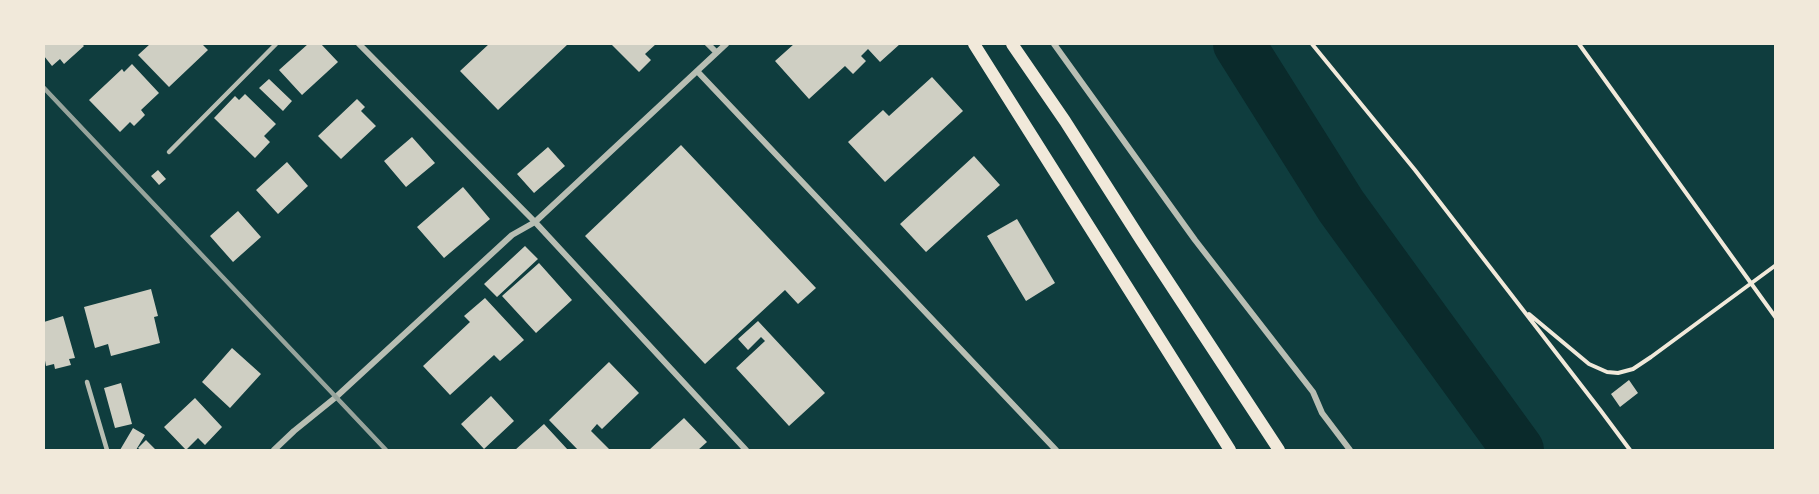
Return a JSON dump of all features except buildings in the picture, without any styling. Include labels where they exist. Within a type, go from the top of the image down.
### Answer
[{"type":"main road","points":[[974,44],[1230,450]]},
{"type":"main road","points":[[1012,44],[1065,121],[1279,450]]},
{"type":"street","points":[[358,44],[535,222],[746,450]]},
{"type":"street","points":[[708,44],[716,52]]},
{"type":"street","points":[[274,450],[336,398],[512,235],[535,222],[726,44]]},
{"type":"street","points":[[1054,44],[1195,240],[1313,392],[1322,413],[1350,450]]},
{"type":"street","points":[[697,71],[1056,450]]},
{"type":"lane","points":[[169,152],[276,44]]},
{"type":"lane","points":[[87,382],[107,450]]},
{"type":"path","points":[[1312,44],[1415,170],[1630,450]]},
{"type":"path","points":[[1579,44],[1776,318]]},
{"type":"path","points":[[1521,308],[1588,364],[1607,372],[1618,373],[1633,369],[1651,357],[1776,265]]},
{"type":"waterway","points":[[1239,44],[1341,206],[1518,450]]},
{"type":"railway","points":[[44,88],[386,450]]}]
